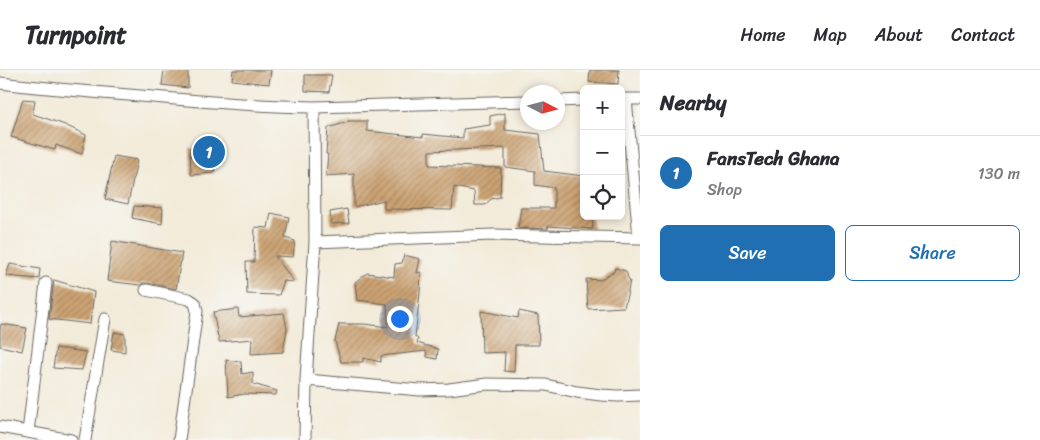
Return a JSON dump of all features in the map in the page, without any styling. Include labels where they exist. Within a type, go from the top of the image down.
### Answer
[{"type":"street","points":[[0,83],[228,104],[314,106],[520,101]]},
{"type":"street","points":[[625,99],[640,99]]},
{"type":"street","points":[[565,101],[580,100]]},
{"type":"street","points":[[305,440],[306,380],[315,242],[314,106]]},
{"type":"street","points":[[315,242],[492,235],[639,237],[625,108]]},
{"type":"street","points":[[28,432],[46,283]]},
{"type":"street","points":[[146,290],[188,299],[195,303],[197,311],[179,440]]},
{"type":"street","points":[[85,440],[105,319]]},
{"type":"street","points":[[306,380],[420,390],[448,389],[487,384],[546,385],[601,395],[640,395]]},
{"type":"street","points":[[0,427],[71,440]]},
{"type":"building","points":[[164,70],[188,70],[188,88],[162,85]]},
{"type":"building","points":[[233,70],[271,70],[269,84],[232,80]]},
{"type":"building","points":[[590,70],[619,70],[618,84],[589,82]]},
{"type":"building","points":[[305,75],[332,75],[329,92],[305,91]]},
{"type":"building","points":[[23,99],[35,100],[33,114],[65,125],[86,135],[82,154],[56,145],[55,150],[11,137]]},
{"type":"building","points":[[505,113],[505,130],[540,134],[544,171],[580,176],[580,220],[592,220],[593,229],[548,226],[548,229],[518,228],[521,208],[554,208],[554,188],[535,185],[535,171],[505,167],[505,148],[429,151],[429,165],[501,168],[500,197],[491,199],[485,205],[475,205],[474,191],[454,187],[452,210],[384,209],[384,200],[354,207],[354,174],[326,176],[328,128],[348,121],[367,121],[367,131],[423,137],[423,134],[463,138],[463,129],[490,125],[490,116]]},
{"type":"building","points":[[190,148],[217,150],[214,173],[191,175]]},
{"type":"building","points":[[114,156],[137,160],[128,204],[105,199]]},
{"type":"building","points":[[134,206],[163,208],[162,224],[132,218]]},
{"type":"building","points":[[347,209],[349,223],[331,224],[330,212]]},
{"type":"building","points":[[271,213],[289,217],[285,238],[295,241],[293,257],[275,256],[294,282],[284,281],[279,295],[247,294],[246,262],[254,262],[255,227],[268,228]]},
{"type":"building","points":[[112,241],[182,253],[176,289],[148,283],[140,285],[107,281]]},
{"type":"building","points":[[404,255],[420,259],[417,273],[421,272],[420,293],[415,337],[418,339],[417,343],[438,349],[437,359],[427,357],[426,351],[381,356],[381,362],[363,358],[363,362],[341,362],[335,341],[339,324],[364,324],[388,327],[387,304],[357,300],[355,282],[367,273],[394,277],[395,264],[402,263]]},
{"type":"building","points":[[10,264],[40,269],[39,279],[6,276]]},
{"type":"building","points":[[615,268],[626,271],[630,281],[624,307],[588,309],[586,279],[601,280],[614,272]]},
{"type":"building","points":[[54,280],[94,292],[90,324],[49,319]]},
{"type":"building","points":[[238,309],[239,317],[284,313],[287,329],[283,352],[251,354],[252,339],[219,342],[213,312]]},
{"type":"building","points":[[481,311],[518,318],[519,311],[538,315],[539,345],[515,345],[514,372],[504,371],[505,352],[482,353]]},
{"type":"building","points":[[1,324],[27,328],[22,351],[0,346]]},
{"type":"building","points":[[114,332],[125,334],[125,352],[111,350]]},
{"type":"building","points":[[56,348],[86,352],[82,370],[53,368]]},
{"type":"building","points":[[226,360],[241,362],[242,374],[253,372],[253,384],[277,391],[276,395],[244,394],[228,397]]},
{"type":"place","name":"FansTech Ghana","points":[[209,152]]}]
